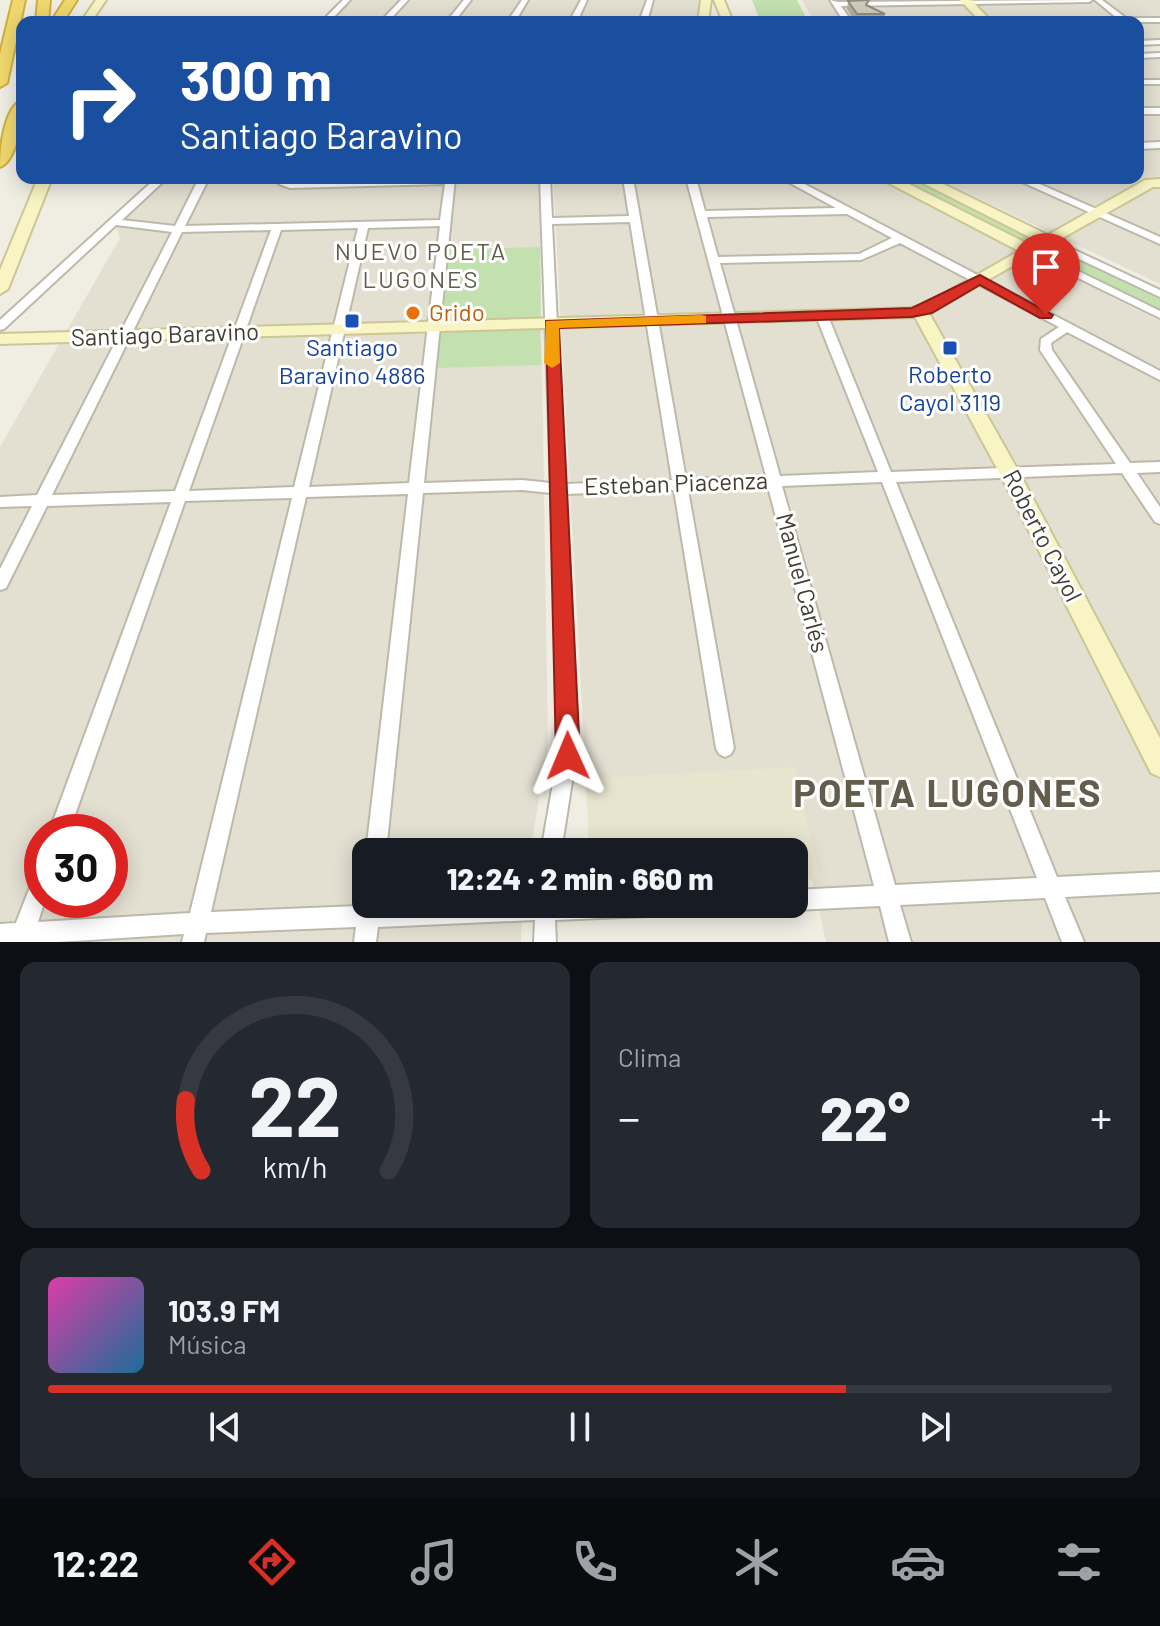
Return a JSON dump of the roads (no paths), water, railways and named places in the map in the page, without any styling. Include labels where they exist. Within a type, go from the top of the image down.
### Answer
[{"type":"highway","points":[[9,51],[7,30],[12,0]]},
{"type":"highway","points":[[0,83],[19,0]]},
{"type":"highway","points":[[0,162],[16,120]]},
{"type":"main road","points":[[966,1],[981,16]]},
{"type":"main road","name":"Santiago Baravino","points":[[0,339],[920,312],[1155,183]]},
{"type":"main road","points":[[0,289],[43,184]]},
{"type":"main road","points":[[898,184],[1031,251]]},
{"type":"main road","points":[[932,184],[1049,241]]},
{"type":"main road","name":"Roberto Cayol","points":[[920,312],[1009,472],[1160,764]]},
{"type":"street","points":[[331,16],[347,0]]},
{"type":"street","points":[[390,16],[405,0]]},
{"type":"street","points":[[455,16],[468,0]]},
{"type":"street","points":[[834,2],[1089,0]]},
{"type":"street","points":[[1098,0],[1119,16]]},
{"type":"street","points":[[0,326],[156,184]]},
{"type":"street","points":[[0,584],[201,184]]},
{"type":"street","points":[[378,838],[450,184]]},
{"type":"street","points":[[545,184],[569,743],[553,838]]},
{"type":"street","points":[[629,184],[725,748]]},
{"type":"street","name":"Manuel Carlés","points":[[693,184],[900,942]]},
{"type":"street","points":[[798,184],[1160,376]]},
{"type":"street","points":[[1033,184],[1160,241]]},
{"type":"street","points":[[701,214],[850,211]]},
{"type":"street","points":[[547,221],[636,219]]},
{"type":"street","points":[[116,222],[179,229],[446,223]]},
{"type":"street","points":[[195,933],[364,225]]},
{"type":"street","points":[[65,814],[277,227]]},
{"type":"street","points":[[714,260],[861,257],[901,238]]},
{"type":"street","points":[[1049,241],[1160,294]]},
{"type":"street","points":[[1031,251],[1160,315]]},
{"type":"street","points":[[822,316],[1073,942]]},
{"type":"street","points":[[1068,326],[1045,342],[1046,350],[1160,518]]},
{"type":"street","name":"Esteban Piacenza","points":[[0,502],[522,485],[557,489],[1160,467]]},
{"type":"street","points":[[808,899],[1160,882]]},
{"type":"street","points":[[0,935],[22,938],[195,933],[352,913]]},
{"type":"street","points":[[22,938],[29,918]]},
{"type":"street","points":[[365,942],[368,918]]},
{"type":"street","points":[[544,918],[545,942]]},
{"type":"place","name":"Grido","points":[[413,313]]},
{"type":"place","name":"Santiago Baravino 4886","points":[[352,321]]},
{"type":"place","name":"Roberto Cayol 3119","points":[[950,348]]},
{"type":"district","name":"NUEVO POETA LUGONES","points":[[421,266]]},
{"type":"district","name":"POETA LUGONES","points":[[948,794]]}]
